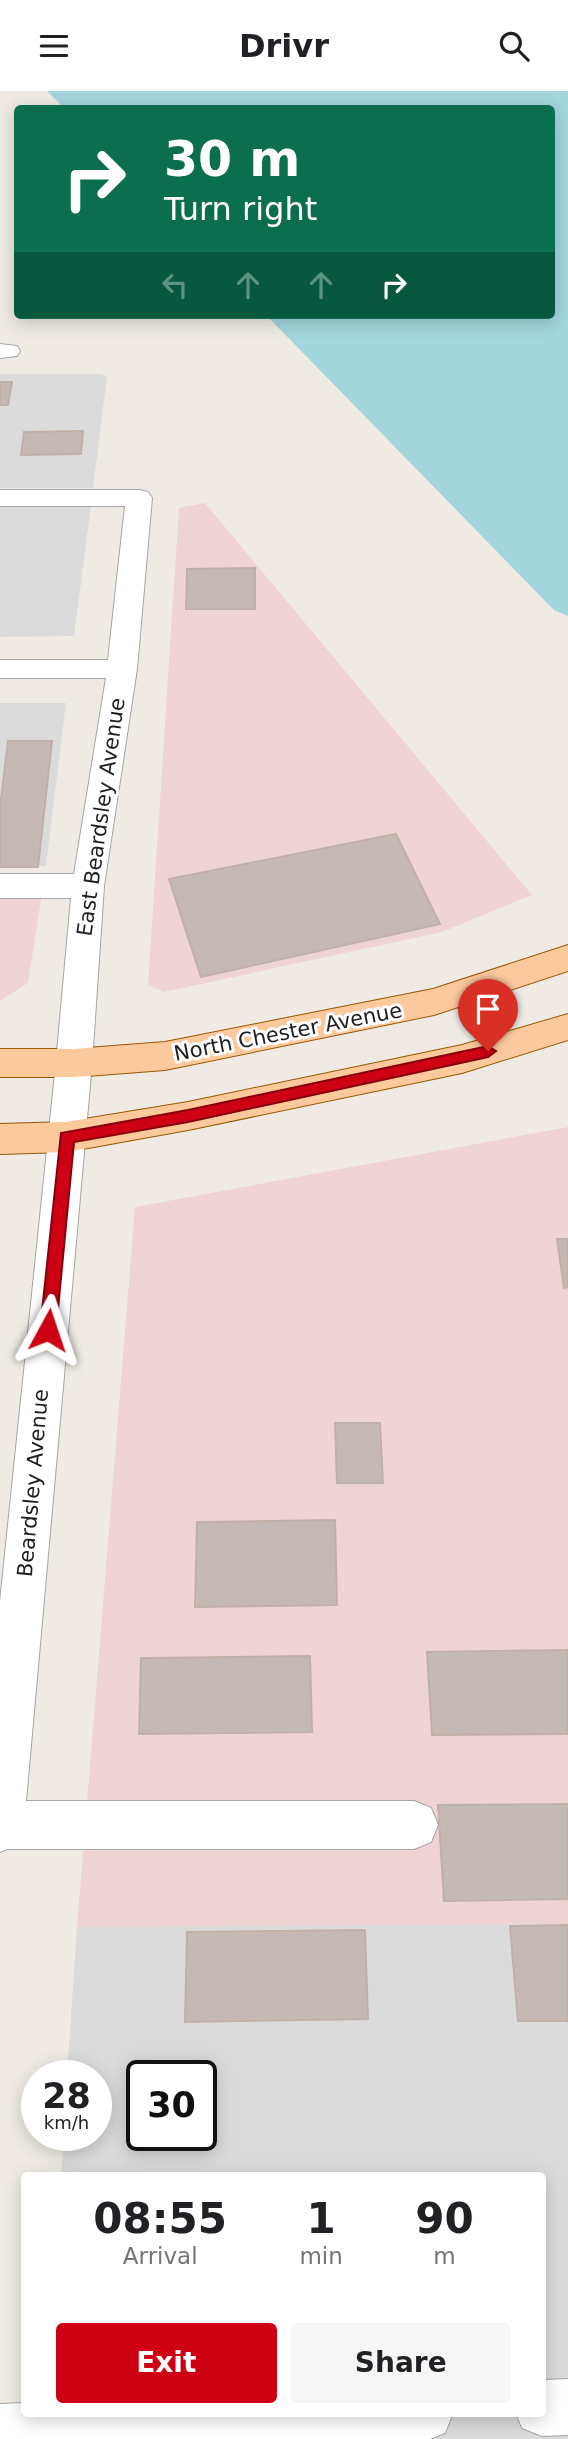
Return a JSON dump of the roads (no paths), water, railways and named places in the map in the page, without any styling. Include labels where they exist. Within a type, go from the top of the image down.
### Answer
[{"type":"main road","name":"North Chester Avenue","points":[[0,1063],[74,1063],[164,1056],[433,1002],[568,958]]},
{"type":"main road","points":[[0,1139],[66,1137],[188,1116],[462,1059],[568,1027]]},
{"type":"street","name":"East Beardsley Avenue","points":[[0,498],[139,498],[122,669],[88,886],[66,1137]]},
{"type":"street","points":[[0,669],[122,669]]},
{"type":"street","points":[[0,886],[88,886]]},
{"type":"street","name":"Beardsley Avenue","points":[[0,1826],[66,1137]]},
{"type":"street","points":[[0,1826],[414,1825]]},
{"type":"street","points":[[546,2408],[568,2407]]},
{"type":"street","points":[[0,2432],[336,2417]]},
{"type":"water","points":[[47,91],[568,91],[568,616],[554,610],[270,319],[555,319],[555,105],[61,105]]}]
